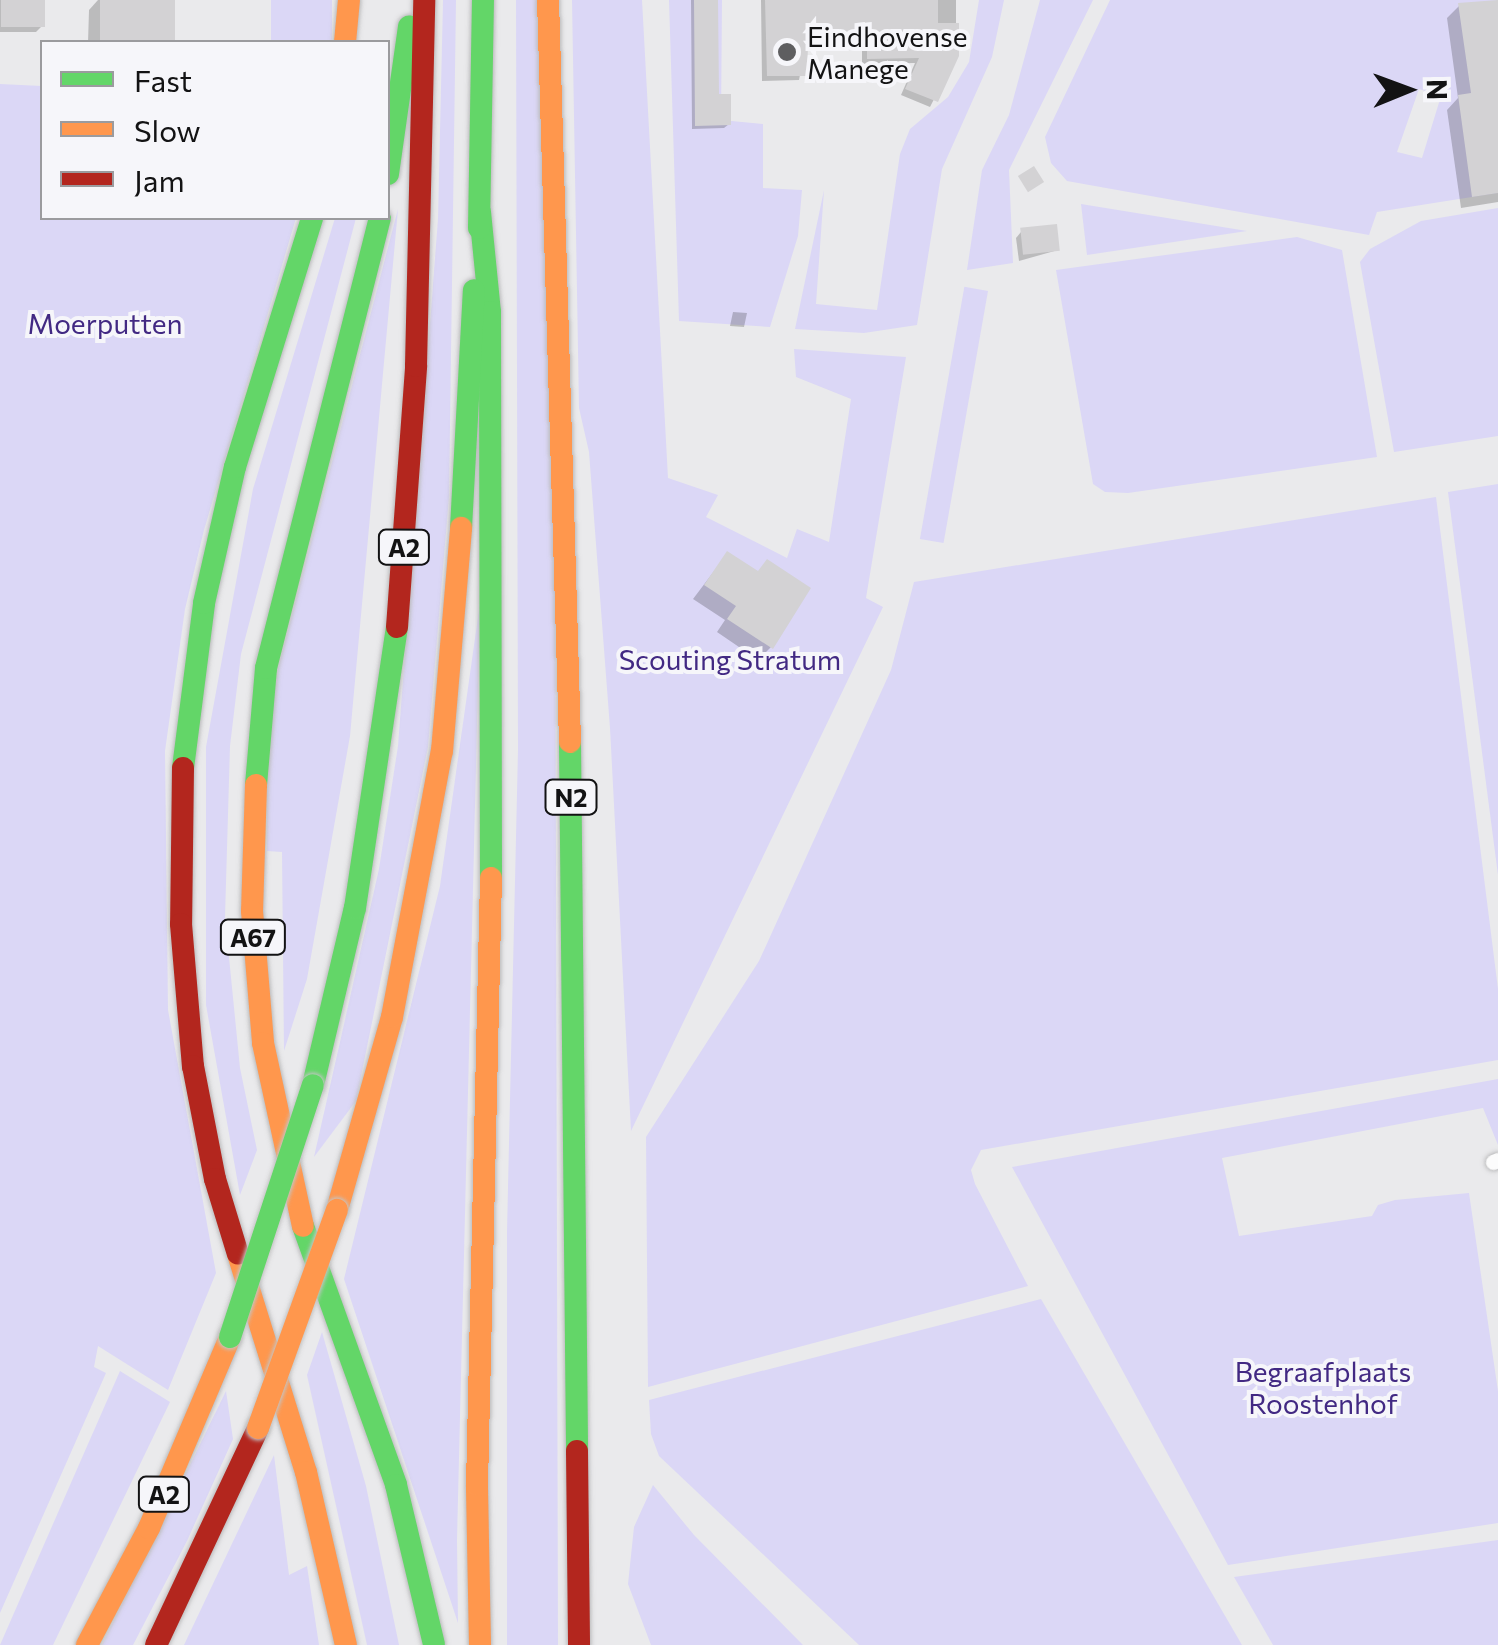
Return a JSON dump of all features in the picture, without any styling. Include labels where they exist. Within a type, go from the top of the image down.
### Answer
[{"type":"highway","points":[[345,40],[349,0]]},
{"type":"highway","points":[[390,160],[413,0]]},
{"type":"highway","name":"A2","points":[[87,1645],[156,1511],[230,1337],[313,1085],[358,891],[398,622],[416,366],[424,0]]},
{"type":"highway","name":"A2","points":[[156,1645],[258,1428],[337,1210],[392,1017],[442,751],[480,212],[483,0]]},
{"type":"highway","name":"N2","points":[[548,0],[567,496],[579,1645]]},
{"type":"highway","points":[[480,212],[490,312],[494,747],[477,1485],[480,1645]]},
{"type":"highway","points":[[311,220],[235,468],[204,603],[183,770],[181,924],[194,1066],[215,1179],[320,1522],[346,1645]]},
{"type":"highway","name":"A67","points":[[379,220],[266,668],[252,819],[252,911],[263,1043],[302,1222],[396,1485],[434,1645]]},
{"type":"green space","points":[[271,0],[332,0],[332,40],[271,40]]},
{"type":"green space","points":[[443,0],[456,0],[449,497],[428,747],[356,1101],[314,1157],[379,869],[398,746],[438,219]]},
{"type":"green space","points":[[516,0],[537,0],[555,498],[558,1645],[507,1645],[507,1231],[518,750]]},
{"type":"green space","name":"Scouting Stratum","points":[[572,0],[642,0],[668,478],[718,495],[706,517],[787,558],[797,529],[829,542],[851,399],[796,377],[794,349],[906,357],[866,598],[883,607],[631,1131],[610,728],[589,452],[579,408]]},
{"type":"green space","points":[[669,0],[722,0],[721,120],[763,124],[763,188],[802,190],[798,236],[770,327],[679,321]]},
{"type":"green space","points":[[979,0],[1004,0],[992,57],[942,169],[917,325],[864,333],[795,329],[824,190],[816,304],[877,310],[900,154],[910,129],[948,97],[969,62]]},
{"type":"green space","points":[[1040,0],[1093,0],[1009,170],[1013,263],[967,270],[982,170],[1009,115]]},
{"type":"green space","points":[[1110,0],[1498,0],[1491,156],[1497,193],[1377,212],[1369,235],[1067,181],[1051,163],[1045,137]],"holes":[[[1419,89],[1441,96],[1422,158],[1397,152]]]},
{"type":"green space","name":"Moerputten","points":[[0,84],[40,86],[40,220],[295,220],[204,530],[185,609],[165,751],[168,1010],[216,1273],[168,1390],[98,1346],[94,1367],[106,1373],[0,1613]]},
{"type":"green space","points":[[1081,204],[1247,231],[1087,255]]},
{"type":"green space","points":[[1498,208],[1498,436],[1394,452],[1360,262],[1370,249],[1421,221]]},
{"type":"green space","points":[[398,209],[350,736],[307,979],[284,1051],[282,852],[267,851],[267,751],[278,669]]},
{"type":"green space","points":[[334,220],[355,220],[241,654],[230,746],[225,917],[240,1068],[257,1150],[240,1195],[206,1005],[206,747],[253,489]]},
{"type":"green space","points":[[1297,237],[1342,250],[1377,457],[1128,493],[1105,492],[1093,484],[1056,270]]},
{"type":"green space","points":[[964,287],[988,291],[944,543],[920,539]]},
{"type":"green space","points":[[1498,484],[1498,875],[1448,492]]},
{"type":"green space","points":[[1436,497],[1498,989],[1498,1060],[981,1150],[971,1170],[975,1184],[1028,1286],[648,1387],[646,1137],[759,961],[891,670],[914,582]]},
{"type":"green space","points":[[480,603],[458,1623],[344,1279],[440,886]]},
{"type":"green space","name":"Begraafplaats Roostenhof","points":[[1498,1079],[1498,1145],[1483,1108],[1222,1158],[1239,1236],[1372,1216],[1378,1205],[1395,1200],[1469,1193],[1498,1391],[1498,1523],[1228,1565],[1012,1167]]},
{"type":"green space","points":[[1041,1299],[1242,1645],[859,1645],[659,1456],[651,1434],[649,1400]]},
{"type":"green space","points":[[322,1332],[366,1486],[399,1645],[367,1645],[307,1375]]},
{"type":"green space","points":[[120,1371],[170,1402],[53,1645],[0,1645]]},
{"type":"green space","points":[[226,1391],[233,1439],[187,1541],[133,1645],[102,1645]]},
{"type":"green space","points":[[274,1455],[289,1575],[307,1566],[319,1645],[184,1645]]},
{"type":"green space","points":[[653,1485],[694,1535],[803,1645],[651,1645],[628,1584],[634,1527]]},
{"type":"green space","points":[[1498,1540],[1498,1645],[1273,1645],[1234,1577]]},
{"type":"building","points":[[1,0],[45,0],[45,27],[1,27]]},
{"type":"building","points":[[100,0],[175,0],[175,40],[100,40]]},
{"type":"building","points":[[694,0],[718,0],[719,94],[731,94],[731,125],[695,126]]},
{"type":"building","name":"Eindhovense Manege","points":[[765,0],[938,0],[938,23],[959,23],[959,56],[938,102],[905,89],[919,58],[867,59],[867,44],[808,45],[807,76],[767,76]]},
{"type":"building","points":[[1498,0],[1498,193],[1472,197],[1458,95],[1471,93],[1458,3]]},
{"type":"building","points":[[1034,166],[1044,182],[1028,192],[1018,176]]},
{"type":"building","points":[[1057,224],[1060,251],[1023,255],[1020,228]]},
{"type":"building","points":[[727,551],[758,571],[767,559],[811,588],[773,649],[727,619],[736,606],[704,585]]},
{"type":"traffic: fast","points":[[479,228],[483,0]]},
{"type":"traffic: fast","points":[[390,160],[409,26]]},
{"type":"traffic: fast","points":[[480,212],[490,312],[491,878]]},
{"type":"traffic: fast","points":[[183,768],[204,603],[235,467],[311,220]]},
{"type":"traffic: fast","points":[[256,785],[266,668],[379,220]]},
{"type":"traffic: fast","points":[[461,528],[474,290]]},
{"type":"traffic: fast","points":[[313,1085],[355,908],[397,627]]},
{"type":"traffic: fast","points":[[570,742],[577,1451]]},
{"type":"traffic: fast","points":[[230,1337],[313,1085]]},
{"type":"traffic: fast","points":[[303,1226],[396,1485],[434,1645]]},
{"type":"traffic: slow","points":[[345,40],[349,0]]},
{"type":"traffic: slow","points":[[548,0],[570,742]]},
{"type":"traffic: slow","points":[[337,1210],[392,1017],[442,751],[461,528]]},
{"type":"traffic: slow","points":[[256,785],[252,911],[263,1043],[303,1226]]},
{"type":"traffic: slow","points":[[480,1645],[477,1485],[491,878]]},
{"type":"traffic: slow","points":[[258,1428],[337,1210]]},
{"type":"traffic: slow","points":[[238,1254],[306,1472],[346,1645]]},
{"type":"traffic: slow","points":[[87,1645],[149,1528],[230,1337]]},
{"type":"traffic: jam","points":[[397,627],[416,366],[424,0]]},
{"type":"traffic: jam","points":[[183,768],[181,924],[193,1066],[215,1179],[238,1254]]},
{"type":"traffic: jam","points":[[156,1645],[258,1428]]},
{"type":"traffic: jam","points":[[577,1451],[579,1645]]},
{"type":"place","name":"Eindhovense Manege","points":[[787,52]]}]
